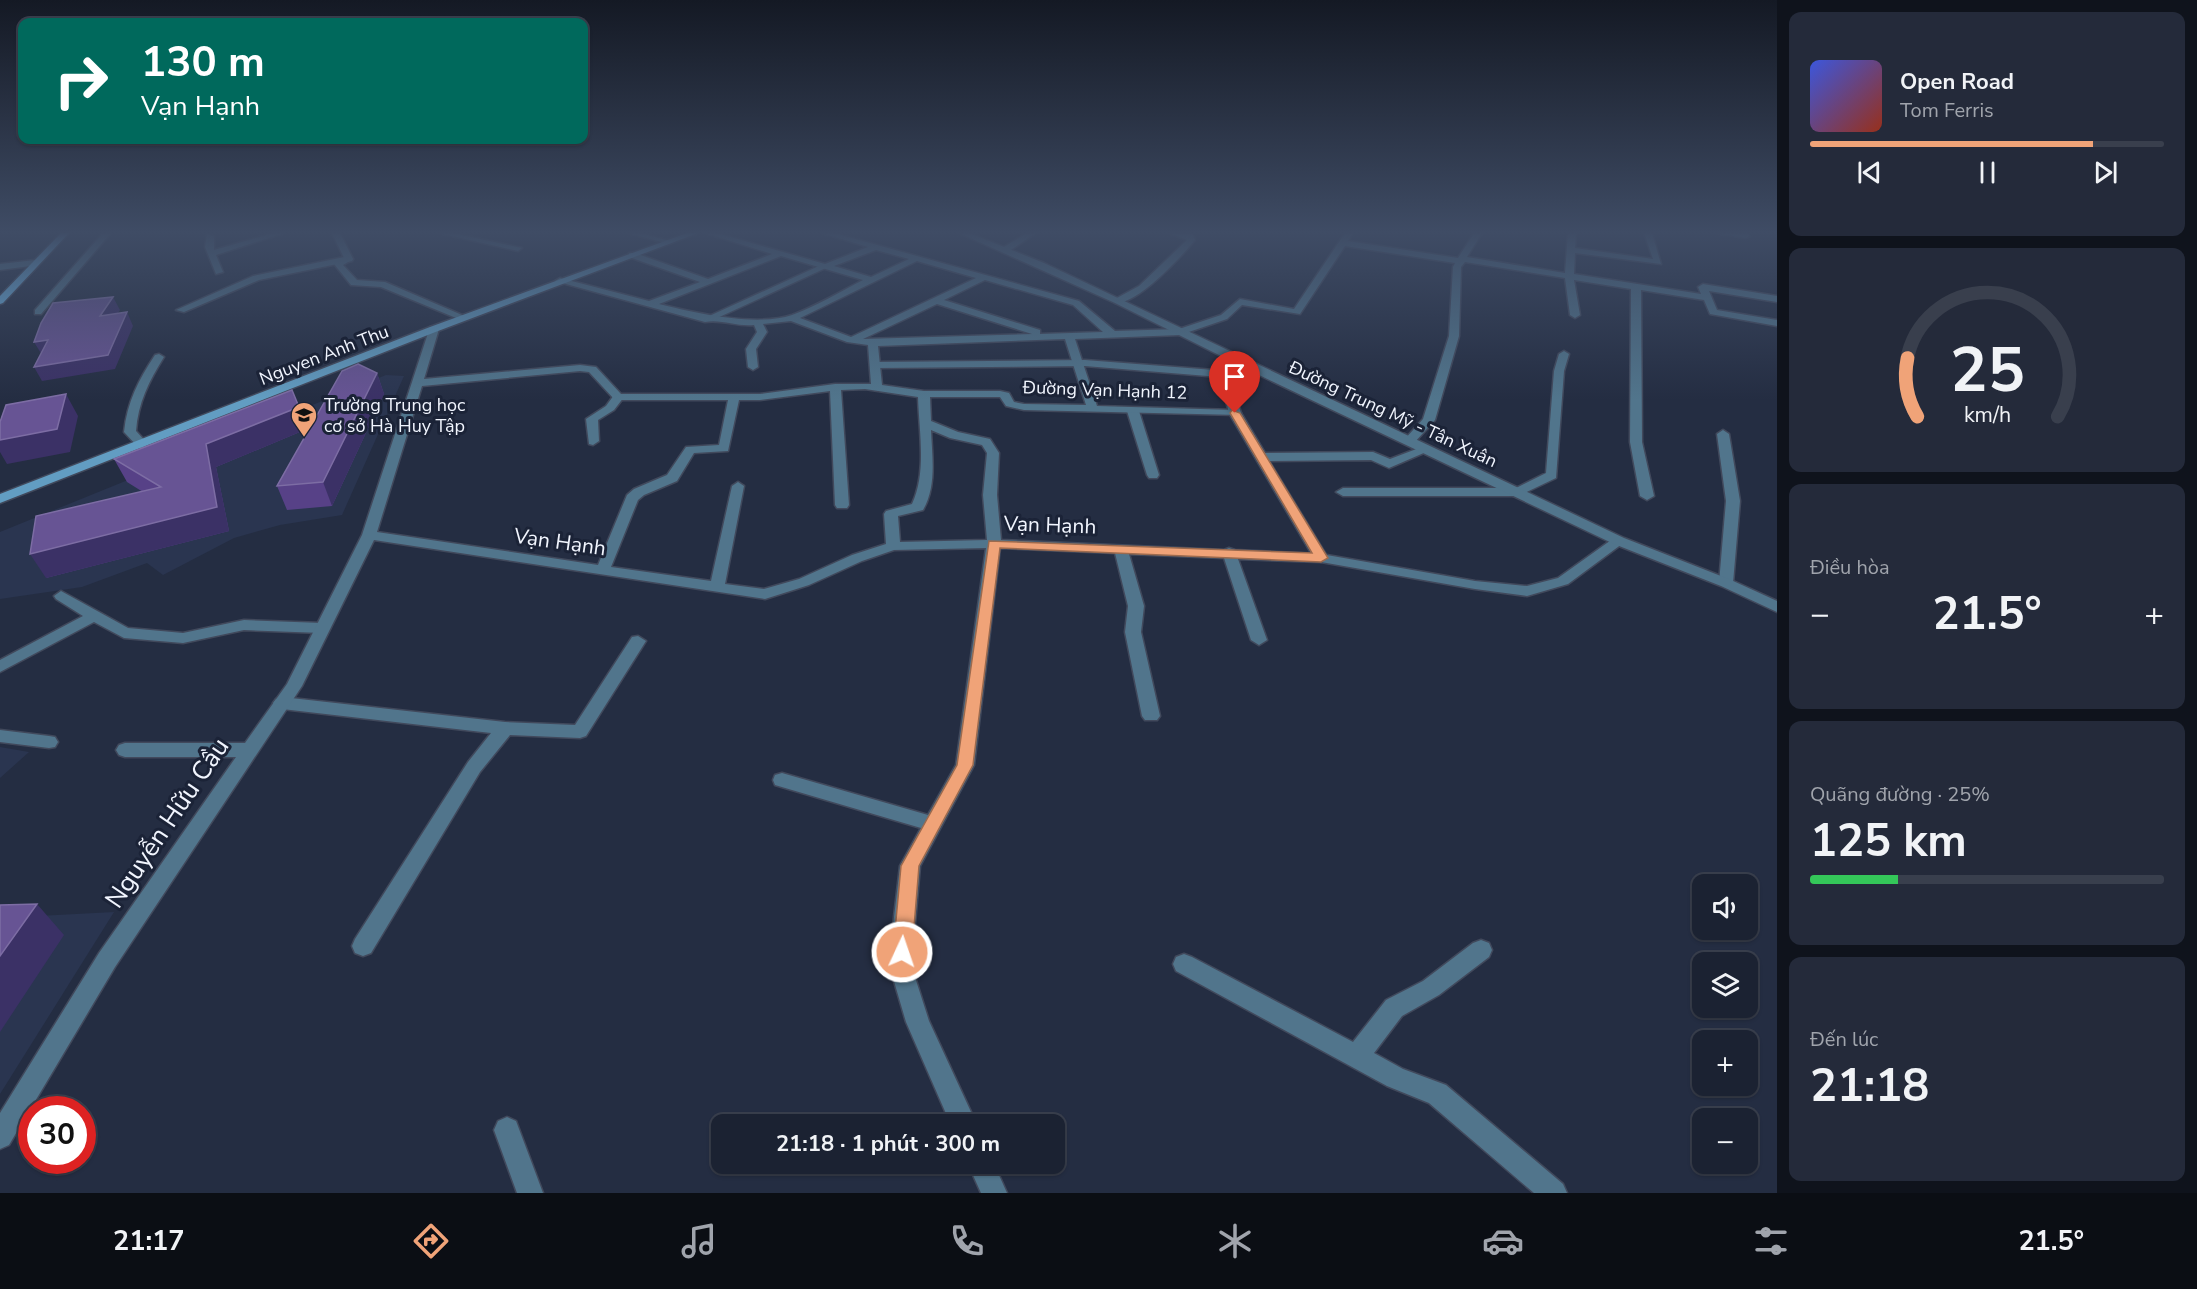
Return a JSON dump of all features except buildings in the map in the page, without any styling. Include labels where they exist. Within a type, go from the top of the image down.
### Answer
[{"type":"main road","points":[[0,301],[11,289]]},
{"type":"main road","name":"Nguyen Anh Thu","points":[[0,499],[540,289]]},
{"type":"street","points":[[38,312],[58,289]]},
{"type":"street","points":[[181,310],[231,289]]},
{"type":"street","points":[[393,289],[464,318]]},
{"type":"street","points":[[588,289],[705,319],[775,289]]},
{"type":"street","points":[[648,305],[692,289]]},
{"type":"street","points":[[712,317],[743,323],[792,318],[854,289]]},
{"type":"street","points":[[851,340],[959,289]]},
{"type":"street","points":[[1026,289],[1076,303],[1112,334]]},
{"type":"street","name":"Đường Trung Mỹ - Tân Xuân","points":[[1091,289],[1619,542],[1726,583],[1777,607]]},
{"type":"street","points":[[1118,301],[1141,289]]},
{"type":"street","points":[[792,318],[851,340],[873,343],[1180,332],[1224,317],[1240,302],[1297,312],[1312,289]]},
{"type":"street","points":[[1410,440],[1429,420],[1454,336],[1456,289]]},
{"type":"street","points":[[1571,289],[1575,315]]},
{"type":"street","points":[[1636,289],[1636,442],[1647,496]]},
{"type":"street","points":[[1647,289],[1706,298]]},
{"type":"street","points":[[1703,289],[1713,312],[1777,323]]},
{"type":"street","points":[[1713,289],[1777,300]]},
{"type":"street","points":[[934,300],[1048,335]]},
{"type":"street","points":[[753,367],[751,349],[762,332],[758,321]]},
{"type":"street","name":"Nguyễn Hữu Cầu","points":[[0,1136],[107,960],[294,686],[369,535],[434,329]]},
{"type":"street","points":[[1069,335],[1093,410]]},
{"type":"street","points":[[873,343],[877,387]]},
{"type":"street","points":[[1343,492],[1518,492],[1552,475],[1559,371],[1564,354]]},
{"type":"street","points":[[142,444],[130,432],[130,411],[139,388],[159,357]]},
{"type":"street","points":[[875,365],[1079,363],[1228,374],[1248,366]]},
{"type":"street","points":[[417,383],[546,370],[592,369],[618,397],[610,408],[592,419],[593,441]]},
{"type":"street","points":[[1228,374],[1225,378],[1235,413],[1321,558]]},
{"type":"street","points":[[835,387],[842,505]]},
{"type":"street","name":"Đường Vạn Hạnh 12","points":[[618,397],[734,397],[796,394],[835,387],[877,387],[924,394],[1000,394],[1005,395],[1014,406],[1235,413]]},
{"type":"street","points":[[893,546],[891,514],[918,507],[923,499],[926,482],[924,394]]},
{"type":"street","points":[[603,569],[632,498],[639,492],[672,478],[690,450],[724,448],[734,397]]},
{"type":"street","points":[[1133,411],[1153,476]]},
{"type":"street","points":[[925,423],[954,435],[986,442],[993,453],[990,495],[994,544],[965,765],[910,866],[903,934],[902,971],[918,1022],[959,1114]]},
{"type":"street","points":[[1723,434],[1733,501],[1726,583]]},
{"type":"street","points":[[1263,457],[1373,456],[1389,464],[1427,449]]},
{"type":"street","points":[[717,588],[738,486]]},
{"type":"street","name":"Vạn Hạnh","points":[[369,535],[748,593],[778,592],[868,554],[893,546],[994,544],[1229,552],[1321,558],[1475,585],[1527,591],[1563,581],[1619,542]]},
{"type":"street","points":[[1121,549],[1136,606],[1134,640],[1151,716]]},
{"type":"street","points":[[1229,552],[1259,640]]},
{"type":"street","points":[[61,596],[124,633],[183,638],[244,625],[322,628]]},
{"type":"street","points":[[0,667],[94,616]]},
{"type":"street","points":[[282,703],[505,728],[580,732],[638,641]]},
{"type":"street","points":[[363,946],[474,767],[505,728]]},
{"type":"street","points":[[0,736],[49,742]]},
{"type":"street","points":[[125,750],[249,750]]},
{"type":"street","points":[[782,780],[933,824]]},
{"type":"street","points":[[1356,1057],[1394,1008],[1431,988],[1481,950]]},
{"type":"street","points":[[1184,964],[1396,1078],[1437,1094],[1554,1193]]},
{"type":"street","points":[[507,1130],[530,1193]]},
{"type":"street","points":[[985,1174],[994,1193]]},
{"type":"shaded area","name":"Trường Trung học cơ sở Hà Huy Tập","points":[[386,375],[404,376],[342,515],[280,525],[234,538],[163,575],[147,563],[82,587],[0,599],[0,532]]},
{"type":"shaded area","points":[[0,747],[29,752],[0,778]]},
{"type":"shaded area","points":[[114,912],[0,1094],[0,918]]},
{"type":"place","name":"Trường Trung học cơ sở Hà Huy Tập","points":[[304,438]]},
{"type":"route","points":[[902,952],[910,866],[965,765],[994,544],[1229,552],[1321,558],[1284,492],[1235,413]]}]
